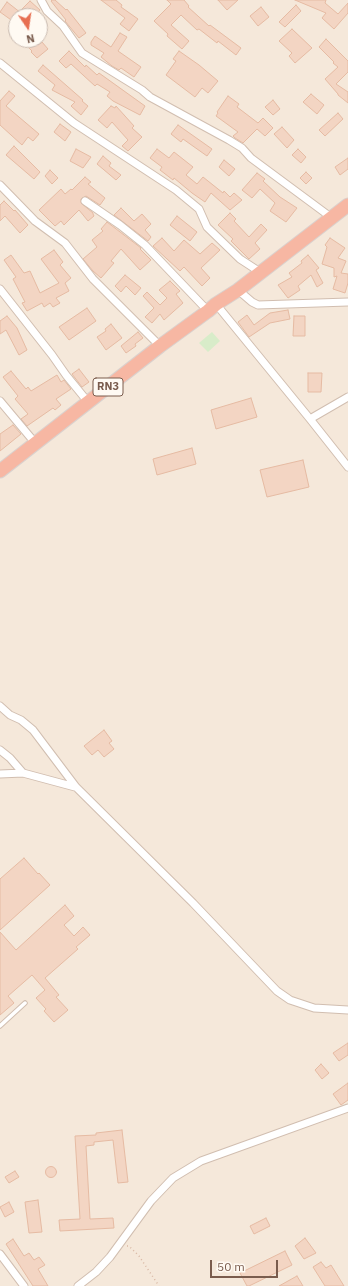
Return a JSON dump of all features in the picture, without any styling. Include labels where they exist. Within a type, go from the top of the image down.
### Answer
[{"type":"highway","name":"RN3","points":[[0,471],[160,346],[238,290],[348,205]]},
{"type":"street","points":[[41,0],[47,11],[62,26],[82,53],[142,90],[150,97],[242,148],[251,158],[332,218]]},
{"type":"street","points":[[0,63],[74,123],[188,199],[199,209],[207,227],[240,259],[260,272]]},
{"type":"street","points":[[0,185],[35,222],[65,243],[93,279],[160,346]]},
{"type":"street","points":[[85,201],[120,225],[145,245],[212,308],[310,419],[348,467]]},
{"type":"street","points":[[0,289],[88,402]]},
{"type":"street","points":[[238,290],[252,302],[258,304],[348,302]]},
{"type":"street","points":[[310,419],[348,397]]},
{"type":"street","points":[[0,401],[36,444]]},
{"type":"street","points":[[0,706],[10,715],[21,720],[33,730],[76,787],[193,902],[277,991],[290,1000],[314,1008],[348,1010]]},
{"type":"street","points":[[0,750],[23,772]]},
{"type":"street","points":[[0,774],[23,772],[76,787]]},
{"type":"street","points":[[78,1286],[96,1272],[119,1245],[157,1195],[173,1178],[201,1161],[348,1108]]},
{"type":"street","points":[[0,1254],[24,1286]]},
{"type":"lane","points":[[0,1026],[25,1003]]},
{"type":"path","points":[[119,1245],[129,1246],[139,1256],[159,1286]]},
{"type":"shaded area","points":[[0,0],[348,0],[348,1286],[0,1286]]},
{"type":"green space","points":[[212,332],[220,341],[208,352],[199,343]]},
{"type":"building","points":[[55,0],[66,10],[67,9],[86,33],[79,38],[65,21],[66,20],[51,1]]},
{"type":"building","points":[[101,0],[116,0],[122,5],[121,7],[138,19],[129,31],[120,24],[125,18]]},
{"type":"building","points":[[167,0],[184,0],[189,6],[188,7],[209,26],[210,25],[241,48],[236,55],[218,41],[217,43],[199,29],[197,30],[181,15],[171,25],[189,41],[182,49],[167,36],[168,34],[154,21],[171,4]]},
{"type":"building","points":[[218,0],[238,0],[227,10]]},
{"type":"building","points":[[295,0],[326,0],[325,3],[338,14],[348,3],[348,13],[334,29],[322,18],[326,13]]},
{"type":"building","points":[[30,1],[38,8],[23,8]]},
{"type":"building","points":[[7,2],[15,8],[8,8],[8,18],[0,12]]},
{"type":"building","points":[[296,5],[301,11],[285,27],[279,22]]},
{"type":"building","points":[[261,7],[269,17],[258,26],[250,16]]},
{"type":"building","points":[[292,29],[312,48],[295,63],[289,56],[292,53],[279,41]]},
{"type":"building","points":[[120,33],[127,37],[118,51],[141,67],[134,77],[121,68],[119,70],[112,66],[101,57],[104,53],[91,45],[91,42],[95,36],[111,47]]},
{"type":"building","points":[[326,39],[348,61],[348,72],[336,84],[348,92],[348,103],[338,95],[325,79],[338,67],[319,47]]},
{"type":"building","points":[[29,48],[48,49],[37,58],[31,52],[32,51]]},
{"type":"building","points":[[69,51],[85,67],[86,65],[97,75],[99,73],[145,106],[140,115],[113,101],[107,96],[110,92],[97,84],[95,86],[71,64],[66,68],[59,61]]},
{"type":"building","points":[[179,51],[218,81],[208,93],[202,88],[195,97],[166,75],[176,61],[173,59]]},
{"type":"building","points":[[43,65],[88,106],[81,115],[71,106],[75,102],[52,90],[55,85],[38,71]]},
{"type":"building","points":[[9,91],[15,96],[6,106],[39,134],[33,141],[28,137],[22,145],[0,125],[0,101]]},
{"type":"building","points":[[311,94],[324,105],[317,114],[303,102]]},
{"type":"building","points":[[228,96],[239,104],[237,107],[258,123],[263,118],[273,128],[265,136],[257,129],[243,143],[235,138],[233,136],[238,132],[216,116],[218,113],[217,112]]},
{"type":"building","points":[[273,100],[280,109],[273,115],[265,107]]},
{"type":"building","points":[[111,106],[115,108],[116,106],[134,126],[132,128],[142,137],[128,151],[122,146],[128,140],[112,122],[107,128],[98,120]]},
{"type":"building","points":[[338,113],[343,119],[325,136],[319,130]]},
{"type":"building","points":[[60,124],[71,132],[65,141],[54,132]]},
{"type":"building","points":[[178,125],[212,149],[207,156],[183,139],[181,142],[171,134]]},
{"type":"building","points":[[282,127],[294,140],[287,148],[274,134]]},
{"type":"building","points":[[14,146],[40,172],[34,179],[6,155]]},
{"type":"building","points":[[76,149],[91,157],[83,168],[70,161]]},
{"type":"building","points":[[157,149],[169,158],[174,152],[193,167],[186,175],[197,184],[203,177],[223,193],[224,191],[230,197],[234,193],[242,200],[230,210],[211,193],[205,202],[174,178],[173,180],[160,170],[162,167],[150,158]]},
{"type":"building","points":[[298,149],[306,157],[301,163],[292,155]]},
{"type":"building","points":[[103,156],[111,163],[109,166],[121,175],[116,180],[97,164]]},
{"type":"building","points":[[348,158],[348,169],[340,175],[335,167]]},
{"type":"building","points":[[224,160],[235,169],[229,176],[219,167]]},
{"type":"building","points":[[50,170],[58,178],[52,184],[45,176]]},
{"type":"building","points":[[306,172],[312,178],[306,184],[300,178]]},
{"type":"building","points":[[257,173],[265,179],[263,181],[280,197],[297,208],[286,222],[270,211],[275,203],[260,189],[252,198],[242,190]]},
{"type":"building","points":[[85,177],[91,182],[88,184],[105,198],[100,205],[86,196],[81,199],[81,203],[93,213],[94,216],[88,221],[79,210],[64,225],[61,221],[55,226],[39,210],[61,189],[65,194],[71,189],[72,190]]},
{"type":"building","points":[[4,201],[14,211],[15,210],[28,225],[20,233],[5,216],[0,221],[0,205]]},
{"type":"building","points":[[121,208],[134,221],[142,214],[151,224],[145,230],[151,237],[148,241],[114,215]]},
{"type":"building","points":[[230,213],[236,219],[234,221],[249,237],[261,224],[267,230],[255,243],[260,249],[249,259],[231,241],[233,239],[218,225]]},
{"type":"building","points":[[177,216],[197,232],[190,241],[170,225]]},
{"type":"building","points":[[107,222],[141,248],[140,249],[151,260],[140,270],[121,249],[111,261],[114,263],[101,278],[83,259],[97,247],[92,240],[103,231],[101,229]]},
{"type":"building","points":[[162,238],[174,251],[184,240],[200,254],[212,243],[220,250],[201,268],[210,278],[202,286],[184,267],[180,271],[153,246]]},
{"type":"building","points":[[330,238],[345,248],[338,258],[346,261],[341,273],[348,274],[348,283],[345,293],[333,289],[337,276],[334,277],[334,268],[322,264],[327,247],[325,245]]},
{"type":"building","points":[[54,250],[63,262],[60,265],[71,278],[65,283],[69,291],[56,298],[60,303],[53,307],[50,303],[44,307],[42,303],[27,311],[22,303],[25,302],[13,279],[16,277],[4,260],[11,255],[24,273],[30,271],[40,293],[59,283],[41,259]]},
{"type":"building","points":[[308,255],[319,268],[316,270],[323,283],[317,287],[311,275],[298,286],[300,290],[288,298],[278,285],[292,277],[289,273],[302,263],[301,261]]},
{"type":"building","points":[[125,275],[141,288],[135,295],[126,286],[121,292],[115,286]]},
{"type":"building","points":[[170,281],[180,291],[176,294],[183,303],[164,320],[160,314],[152,323],[145,317],[154,308],[143,296],[147,292],[160,305],[167,298],[159,290]]},
{"type":"building","points":[[87,308],[96,321],[69,340],[59,327]]},
{"type":"building","points":[[288,310],[290,319],[270,323],[249,337],[238,322],[247,315],[254,325],[270,313]]},
{"type":"building","points":[[7,316],[17,328],[27,350],[19,355],[6,330],[0,334],[0,321]]},
{"type":"building","points":[[294,316],[305,316],[305,336],[293,336]]},
{"type":"building","points":[[111,324],[122,338],[106,350],[97,337],[106,331],[105,329]]},
{"type":"building","points":[[138,332],[143,338],[135,344],[136,346],[126,353],[121,346]]},
{"type":"building","points":[[79,369],[89,382],[82,387],[72,374]]},
{"type":"building","points":[[11,371],[26,389],[28,387],[31,391],[57,375],[61,382],[64,380],[71,389],[56,399],[61,405],[55,410],[53,408],[27,426],[21,419],[28,414],[15,399],[18,396],[3,377]]},
{"type":"building","points":[[308,373],[322,373],[321,392],[308,392]]},
{"type":"building","points":[[251,398],[257,417],[216,429],[211,410]]},
{"type":"building","points":[[13,425],[21,434],[0,451],[0,434]]},
{"type":"building","points":[[192,448],[196,464],[157,475],[153,459]]},
{"type":"building","points":[[303,460],[309,487],[267,497],[260,470]]},
{"type":"building","points":[[104,730],[112,741],[109,743],[114,749],[104,757],[98,750],[92,755],[84,746]]},
{"type":"building","points":[[24,858],[50,885],[0,930],[0,879]]},
{"type":"building","points":[[65,905],[74,916],[64,925],[74,936],[83,927],[90,935],[76,947],[78,949],[45,978],[59,995],[56,997],[68,1010],[54,1022],[44,1011],[46,1009],[36,998],[45,990],[32,975],[8,996],[14,1003],[0,1015],[0,932],[16,950]]},
{"type":"building","points":[[348,1043],[348,1055],[339,1061],[333,1053]]},
{"type":"building","points":[[321,1064],[329,1073],[322,1079],[315,1070]]},
{"type":"building","points":[[348,1083],[348,1100],[341,1105],[333,1094]]},
{"type":"building","points":[[122,1130],[128,1182],[118,1183],[113,1140],[94,1142],[94,1145],[86,1146],[90,1219],[113,1218],[114,1228],[60,1231],[59,1220],[80,1219],[75,1136],[96,1135],[96,1133]]},
{"type":"building","points":[[49,1167],[53,1167],[55,1168],[55,1176],[49,1177],[46,1174],[46,1170]]},
{"type":"building","points":[[15,1171],[19,1177],[9,1183],[5,1177]]},
{"type":"building","points":[[38,1200],[42,1232],[29,1233],[25,1202]]},
{"type":"building","points":[[9,1202],[14,1212],[5,1217],[0,1207]]},
{"type":"building","points":[[266,1218],[270,1226],[254,1234],[250,1226]]},
{"type":"building","points":[[305,1238],[316,1253],[304,1259],[295,1246]]},
{"type":"building","points":[[13,1239],[24,1256],[29,1253],[34,1260],[39,1257],[45,1265],[38,1269],[48,1286],[33,1286],[6,1244]]},
{"type":"building","points":[[285,1251],[292,1265],[247,1286],[240,1273]]},
{"type":"building","points":[[321,1262],[326,1268],[331,1265],[344,1286],[325,1286],[313,1267]]},
{"type":"building","points":[[297,1276],[303,1286],[279,1286]]}]
